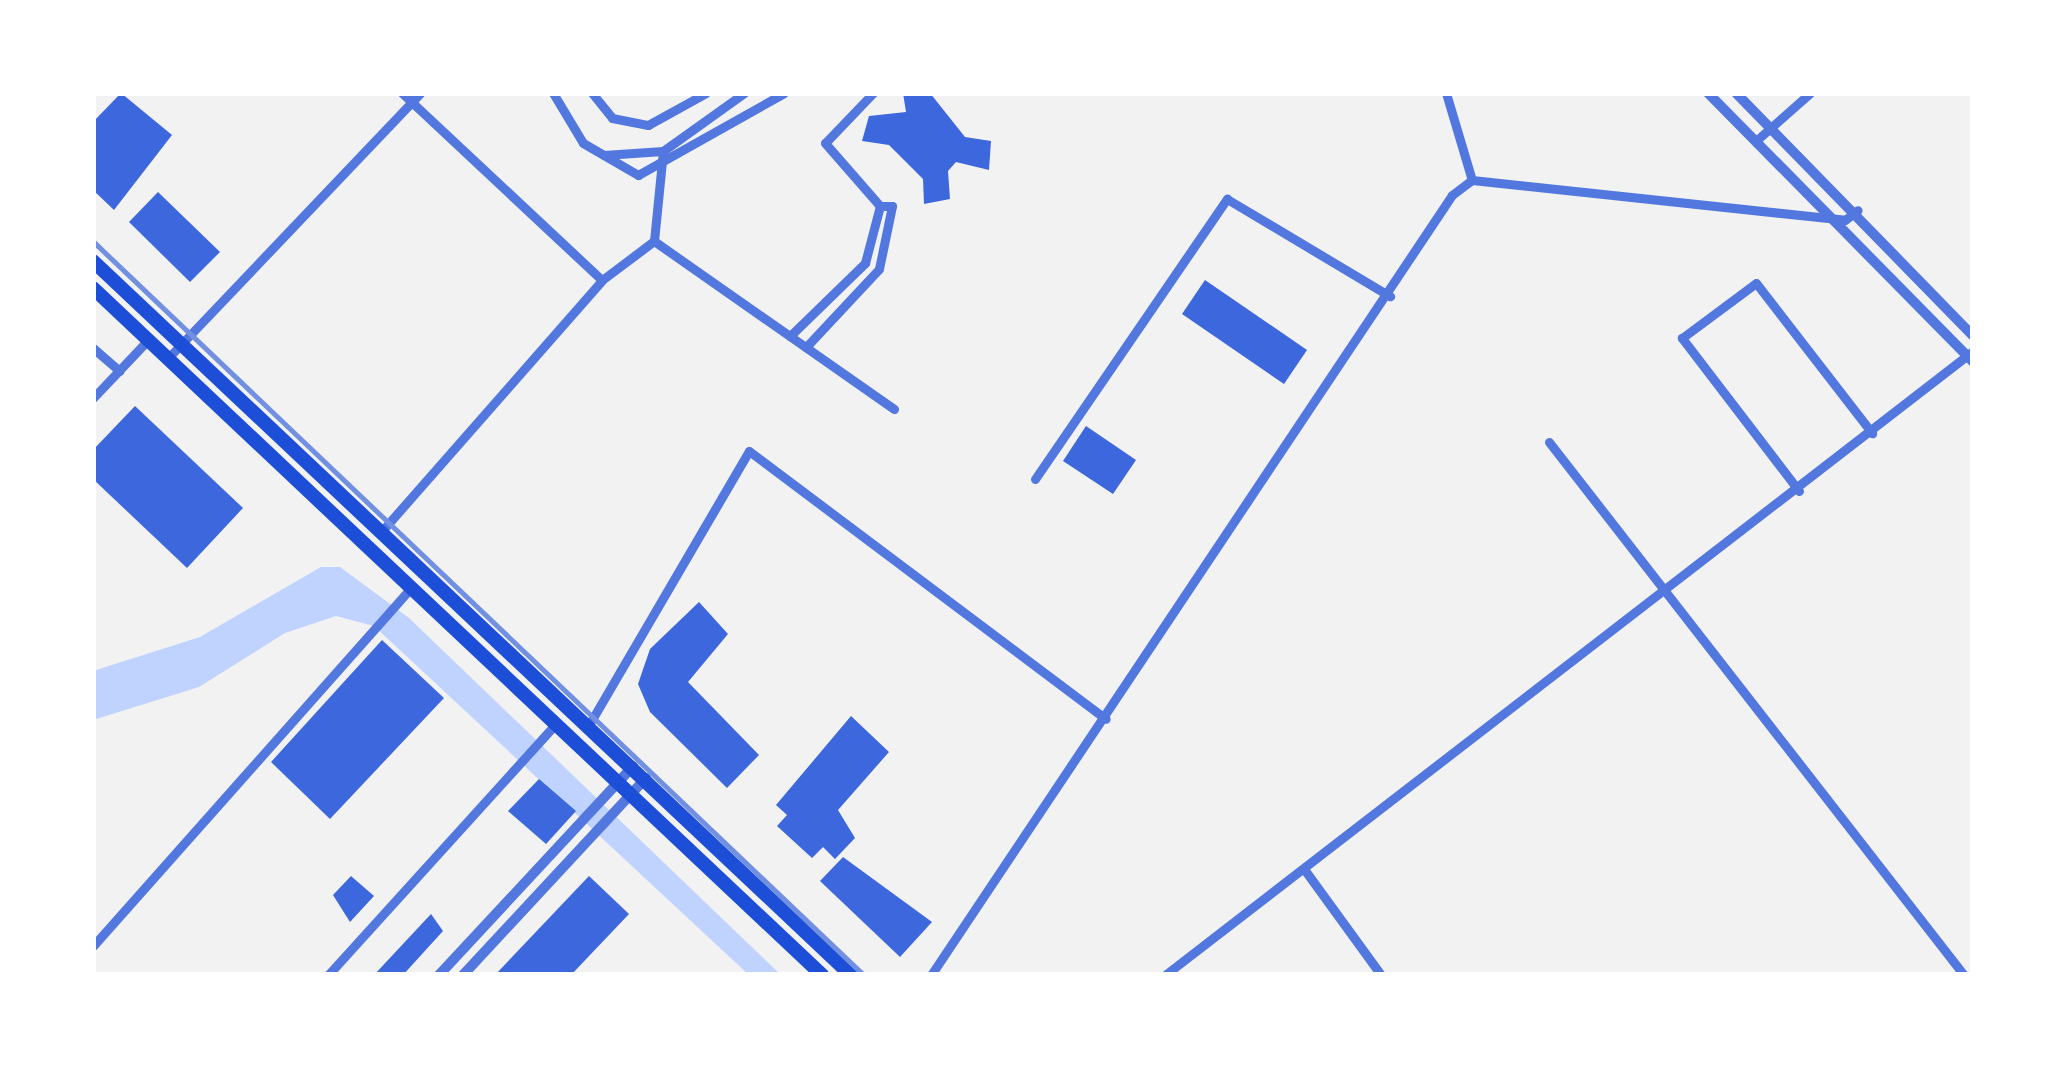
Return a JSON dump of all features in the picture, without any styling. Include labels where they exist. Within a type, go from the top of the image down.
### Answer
[{"type":"main road","points":[[93,261],[590,723],[851,975]]},
{"type":"main road","points":[[93,288],[822,975]]},
{"type":"street","points":[[402,93],[416,98],[602,280]]},
{"type":"street","points":[[553,93],[583,143],[604,154],[616,170],[659,172],[730,117],[784,93]]},
{"type":"street","points":[[592,93],[613,118],[648,125],[706,93]]},
{"type":"street","points":[[604,154],[663,151],[744,93]]},
{"type":"street","points":[[806,347],[879,269],[896,212],[880,206],[825,143],[873,93]]},
{"type":"street","points":[[1446,93],[1472,180]]},
{"type":"street","points":[[1165,975],[1971,356],[1845,220],[1708,93]]},
{"type":"street","points":[[1736,93],[1858,210],[1973,336]]},
{"type":"street","points":[[1758,139],[1810,93]]},
{"type":"street","points":[[170,357],[416,98]]},
{"type":"street","points":[[381,532],[602,280],[654,241],[663,151]]},
{"type":"street","points":[[1472,180],[1845,220],[1858,210]]},
{"type":"street","points":[[931,975],[1472,180]]},
{"type":"street","points":[[1035,478],[1227,199],[1390,296]]},
{"type":"street","points":[[790,336],[865,263],[880,206]]},
{"type":"street","points":[[654,241],[894,409]]},
{"type":"street","points":[[1799,491],[1682,338],[1756,283],[1872,433]]},
{"type":"street","points":[[93,398],[148,340]]},
{"type":"street","points":[[93,348],[119,371]]},
{"type":"street","points":[[1549,442],[1670,589],[1964,975]]},
{"type":"street","points":[[590,723],[749,451],[1106,719]]},
{"type":"street","points":[[93,946],[413,585]]},
{"type":"street","points":[[328,975],[555,725]]},
{"type":"street","points":[[439,975],[633,766]]},
{"type":"street","points":[[464,975],[646,778]]},
{"type":"street","points":[[1304,869],[1381,975]]},
{"type":"water","points":[[321,567],[340,567],[409,618],[781,975],[749,975],[374,626],[336,616],[285,633],[199,687],[93,720],[93,671],[200,637]]},
{"type":"building","points":[[121,93],[172,135],[114,210],[93,190],[93,122]]},
{"type":"building","points":[[903,93],[930,93],[965,137],[991,141],[989,170],[956,162],[948,171],[950,199],[924,204],[923,179],[889,145],[862,141],[869,116],[906,112]]},
{"type":"building","points":[[158,192],[220,252],[190,282],[129,222]]},
{"type":"building","points":[[1205,280],[1307,350],[1284,384],[1182,314]]},
{"type":"building","points":[[135,406],[243,508],[187,568],[93,479],[93,450]]},
{"type":"building","points":[[1086,426],[1136,460],[1113,494],[1063,461]]},
{"type":"building","points":[[699,602],[728,634],[688,682],[759,755],[727,788],[650,712],[638,684],[650,649]]},
{"type":"building","points":[[382,640],[444,698],[330,819],[271,762]]},
{"type":"building","points":[[851,716],[889,752],[838,810],[855,838],[835,859],[823,847],[812,858],[777,826],[787,815],[776,805]]},
{"type":"building","points":[[539,779],[576,811],[546,844],[508,811]]},
{"type":"building","points":[[843,857],[932,922],[900,957],[820,881]]},
{"type":"building","points":[[351,876],[374,896],[350,922],[333,895]]},
{"type":"building","points":[[589,876],[629,914],[571,975],[495,975]]},
{"type":"building","points":[[431,914],[443,931],[403,975],[374,975]]},
{"type":"railway","points":[[93,241],[864,975]]}]
